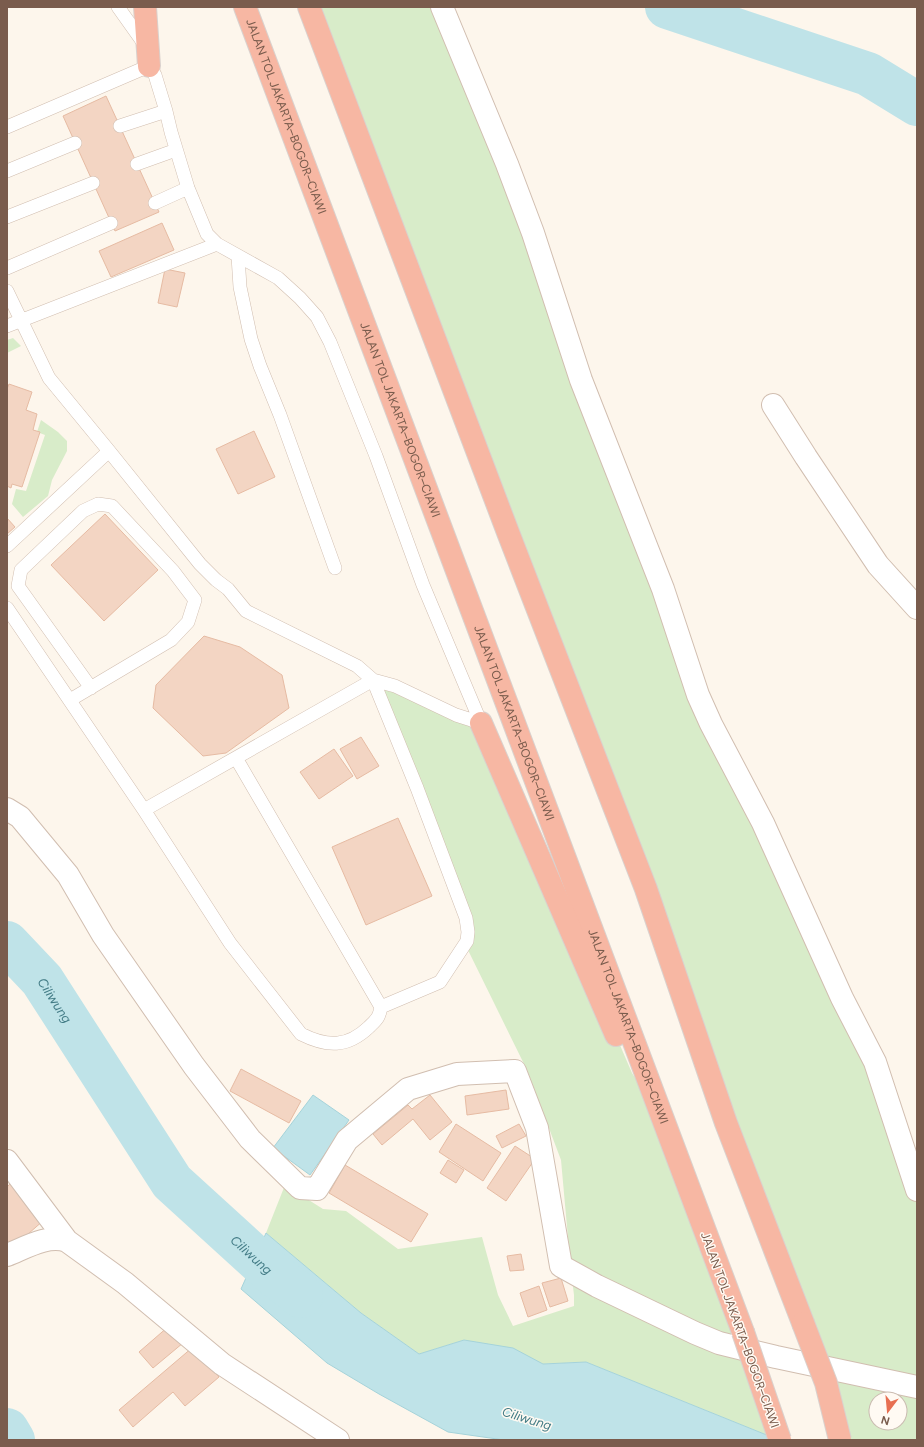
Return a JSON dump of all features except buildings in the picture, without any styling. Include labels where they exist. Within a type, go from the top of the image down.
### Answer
[{"type":"highway","points":[[145,7],[148,56]]},
{"type":"highway","name":"JALAN TOL JAKARTA–BOGOR–CIAWI","points":[[245,7],[743,1332],[780,1440]]},
{"type":"highway","points":[[309,7],[509,534],[646,889],[726,1123],[826,1383],[840,1440]]},
{"type":"highway","points":[[481,723],[633,1073],[648,1099],[660,1113]]},
{"type":"street","points":[[442,7],[507,164],[533,233],[581,380],[663,589],[698,695],[711,724],[763,823],[842,998],[875,1062],[917,1190]]},
{"type":"street","points":[[772,405],[878,565],[917,608]]},
{"type":"street","points":[[7,810],[20,817],[68,875],[103,935],[194,1066],[245,1133],[300,1188],[317,1189],[348,1140],[408,1089],[457,1074],[515,1071],[537,1128],[561,1266],[695,1334],[719,1343],[917,1387]]},
{"type":"street","points":[[7,1161],[67,1241],[125,1283],[222,1364],[338,1440]]},
{"type":"street","points":[[7,1255],[51,1239],[61,1239],[67,1241]]},
{"type":"lane","points":[[118,7],[148,56],[166,110],[176,150],[188,188],[207,234],[217,244],[278,278],[300,298],[316,317],[330,342],[376,456],[423,585],[481,723]]},
{"type":"lane","points":[[7,127],[148,56]]},
{"type":"lane","points":[[120,126],[166,110]]},
{"type":"lane","points":[[7,171],[75,143]]},
{"type":"lane","points":[[137,164],[176,150]]},
{"type":"lane","points":[[7,217],[93,183]]},
{"type":"lane","points":[[155,203],[188,188]]},
{"type":"lane","points":[[7,268],[111,223]]},
{"type":"lane","points":[[7,326],[217,244]]},
{"type":"lane","points":[[238,256],[240,287],[251,339],[335,568]]},
{"type":"lane","points":[[7,291],[49,378],[200,564],[216,580],[228,589],[246,611],[357,666],[373,680],[395,686],[456,715],[481,723]]},
{"type":"lane","points":[[7,546],[109,451]]},
{"type":"lane","points":[[70,700],[91,688],[171,640],[188,622],[195,600],[173,571],[112,506],[98,504],[83,511],[21,570],[18,586],[91,688]]},
{"type":"lane","points":[[7,608],[144,810],[230,943],[301,1034],[312,1040],[330,1044],[344,1042],[359,1036],[380,1016],[381,1007],[236,758]]},
{"type":"lane","points":[[144,810],[373,680]]},
{"type":"lane","points":[[373,680],[417,788],[466,918],[468,932],[467,941],[440,982],[381,1007]]},
{"type":"green space","points":[[310,7],[441,7],[698,695],[764,826],[917,1190],[917,1440],[841,1440]]},
{"type":"green space","points":[[13,338],[21,346],[7,353],[7,340]]},
{"type":"green space","points":[[41,420],[58,432],[67,441],[67,451],[52,480],[48,496],[23,517],[12,504],[16,489],[26,491],[45,435],[37,432]]},
{"type":"green space","points":[[373,680],[481,723],[632,1073],[650,1102],[779,1440],[586,1362],[543,1364],[464,1340],[419,1354],[361,1313],[266,1233],[285,1185],[323,1209],[346,1211],[398,1249],[482,1237],[498,1295],[513,1326],[574,1306],[561,1160],[527,1070],[465,944],[468,939]]},
{"type":"water","points":[[313,1095],[349,1120],[310,1175],[273,1148]]},
{"type":"water","points":[[266,1233],[361,1313],[419,1354],[464,1340],[513,1348],[543,1364],[586,1362],[779,1440],[504,1440],[448,1432],[327,1363],[241,1289]]},
{"type":"waterway","points":[[667,7],[868,74],[917,104]]},
{"type":"waterway","name":"Ciliwung","points":[[7,943],[42,980],[172,1182],[273,1274],[301,1296]]},
{"type":"waterway","points":[[7,1430],[13,1440]]}]
